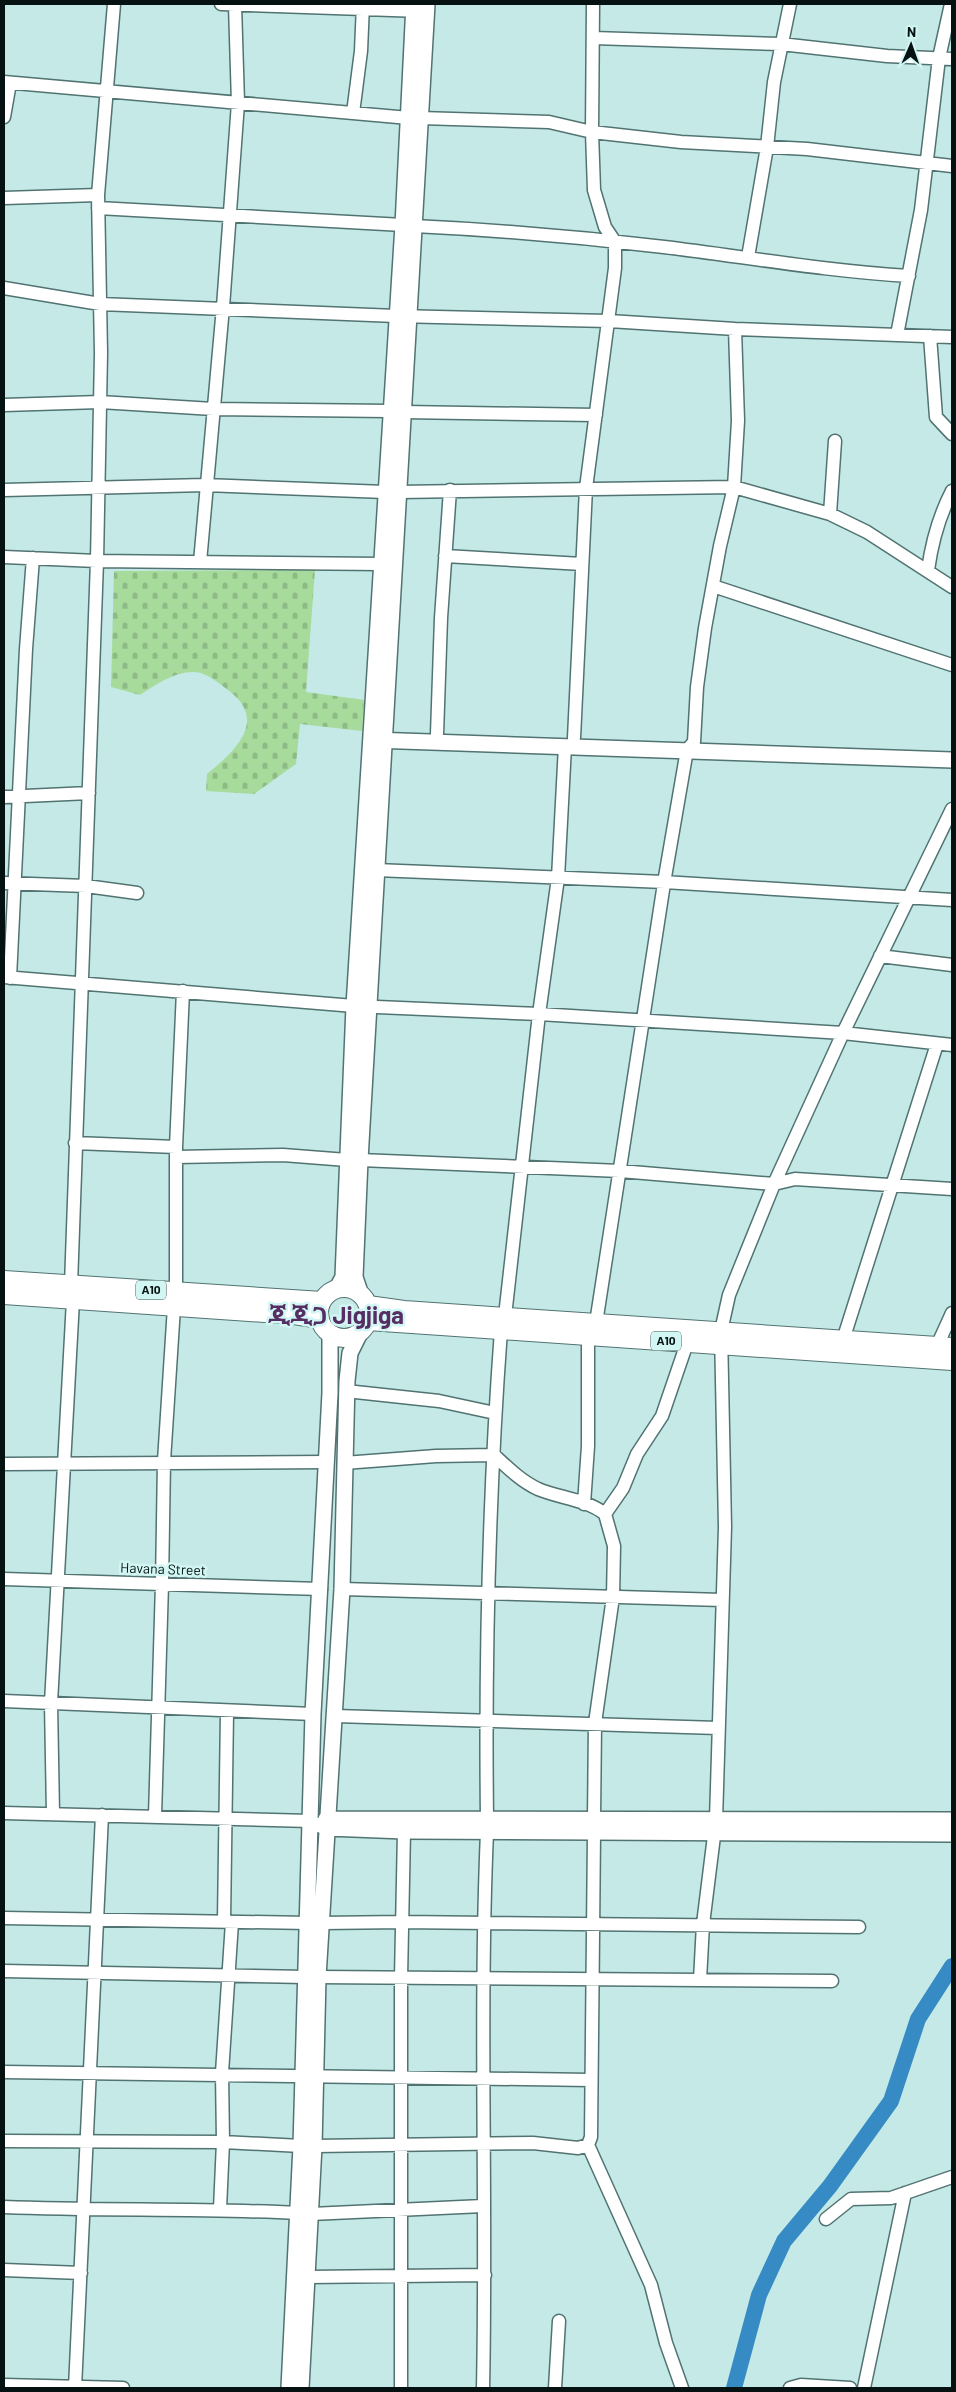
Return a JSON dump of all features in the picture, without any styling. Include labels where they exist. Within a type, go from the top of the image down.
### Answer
[{"type":"highway","name":"A10","points":[[4,1280],[72,1292],[175,1300],[294,1315],[325,1326],[347,1338],[364,1314]]},
{"type":"highway","name":"A10","points":[[175,1300],[329,1295],[352,1289],[364,1314]]},
{"type":"highway","name":"A10","points":[[4,1295],[72,1292]]},
{"type":"highway","points":[[325,1326],[329,1295]]},
{"type":"highway","name":"A10","points":[[364,1314],[721,1338],[952,1362]]},
{"type":"highway","name":"A10","points":[[592,1329],[687,1343],[721,1338],[843,1340],[944,1347]]},
{"type":"main road","points":[[329,1295],[343,1277],[353,1160],[409,226],[420,8]]},
{"type":"main road","points":[[361,1006],[376,870],[381,564],[392,492]]},
{"type":"main road","points":[[378,735],[437,734],[570,742]]},
{"type":"main road","points":[[378,735],[691,746],[952,760]]},
{"type":"main road","points":[[691,746],[952,749]]},
{"type":"main road","points":[[289,2388],[308,2146],[315,1923],[328,1823],[336,1716],[342,1589],[346,1391],[350,1353],[364,1314],[355,1277],[353,1160]]},
{"type":"main road","points":[[315,1923],[310,1821],[313,1714],[321,1589],[331,1352],[325,1326]]},
{"type":"main road","points":[[328,1823],[715,1826],[952,1820]]},
{"type":"main road","points":[[310,1821],[404,1831],[487,1825]]},
{"type":"main road","points":[[715,1826],[952,1834]]},
{"type":"main road","points":[[301,2388],[308,2278],[304,2213]]},
{"type":"street","points":[[53,1814],[51,1703],[59,1580],[72,1292],[74,1143],[86,886],[97,561],[100,402],[98,195],[114,4]]},
{"type":"street","points":[[221,4],[420,8]]},
{"type":"street","points":[[483,2388],[485,2275],[482,2079],[483,1923],[487,1825],[488,1594],[495,1413],[503,1323],[539,1014],[558,878],[570,742],[586,488],[615,268],[615,242],[605,226],[594,190],[592,132],[593,4]]},
{"type":"street","points":[[748,257],[767,147],[774,82],[790,4]]},
{"type":"street","points":[[897,335],[909,276],[927,162],[939,58],[951,4]]},
{"type":"street","points":[[200,562],[223,307],[238,103],[236,5]]},
{"type":"street","points":[[353,113],[363,7]]},
{"type":"street","points":[[593,38],[781,44],[887,56],[952,59]]},
{"type":"street","points":[[4,117],[7,82],[415,118],[549,122],[592,132],[681,142],[767,147],[952,166]]},
{"type":"street","points":[[4,198],[98,195]]},
{"type":"street","points":[[98,208],[487,230],[748,257],[863,273],[909,276]]},
{"type":"street","points":[[4,288],[100,304],[223,307],[403,316],[609,321],[736,329],[952,337]]},
{"type":"street","points":[[584,1504],[592,1329],[620,1172],[664,882],[691,746],[712,586],[734,487],[738,421],[736,329]]},
{"type":"street","points":[[930,336],[936,417],[952,434]]},
{"type":"street","points":[[4,405],[100,402],[213,409],[596,415]]},
{"type":"street","points":[[830,514],[835,441]]},
{"type":"street","points":[[4,490],[206,485],[392,492],[734,487],[830,514],[867,532],[952,587]]},
{"type":"street","points":[[437,734],[450,490]]},
{"type":"street","points":[[928,570],[932,541],[943,508],[952,491]]},
{"type":"street","points":[[445,556],[582,564]]},
{"type":"street","points":[[4,557],[97,561],[381,564]]},
{"type":"street","points":[[33,558],[26,649],[20,796],[10,884],[7,977],[361,1006],[539,1014],[843,1033],[952,1045]]},
{"type":"street","points":[[712,586],[952,664]]},
{"type":"street","points":[[4,797],[89,794]]},
{"type":"street","points":[[700,1980],[715,1826],[725,1528],[721,1338],[730,1295],[774,1184],[843,1033],[908,898],[946,831],[952,809]]},
{"type":"street","points":[[376,870],[664,882],[952,900]]},
{"type":"street","points":[[10,884],[86,886],[137,893]]},
{"type":"street","points":[[880,956],[952,965]]},
{"type":"street","points":[[155,1816],[164,1462],[175,1300],[176,1152],[183,991]]},
{"type":"street","points":[[843,1340],[937,1044]]},
{"type":"street","points":[[74,1143],[176,1152],[283,1155],[620,1172],[774,1184],[795,1179],[952,1189]]},
{"type":"street","points":[[944,1347],[952,1312]]},
{"type":"street","points":[[605,1514],[623,1488],[638,1454],[662,1416],[687,1343]]},
{"type":"street","points":[[346,1391],[439,1401],[495,1413]]},
{"type":"street","points":[[344,1463],[436,1456],[494,1455],[520,1479],[539,1489],[584,1504],[605,1514],[614,1546],[613,1597],[594,1723],[591,2137],[588,2145],[651,2285],[666,2343],[682,2388]]},
{"type":"street","points":[[4,1464],[327,1462]]},
{"type":"street","name":"Havana Street","points":[[4,1579],[321,1589]]},
{"type":"street","points":[[342,1589],[722,1600]]},
{"type":"street","points":[[4,1701],[227,1712],[313,1714]]},
{"type":"street","points":[[220,2209],[223,2142],[222,2073],[228,1976],[227,1712]]},
{"type":"street","points":[[336,1716],[718,1728]]},
{"type":"street","points":[[4,1813],[226,1817],[310,1821]]},
{"type":"street","points":[[75,2387],[102,1815]]},
{"type":"street","points":[[401,2388],[401,1978],[404,1831]]},
{"type":"street","points":[[4,1918],[315,1923],[704,1924],[859,1927]]},
{"type":"street","points":[[4,1971],[228,1976],[832,1981]]},
{"type":"street","points":[[4,2072],[222,2073],[591,2080]]},
{"type":"street","points":[[4,2141],[87,2143],[223,2142],[308,2146],[534,2143],[578,2148],[588,2145]]},
{"type":"street","points":[[826,2219],[850,2199],[890,2198],[952,2177]]},
{"type":"street","points":[[864,2388],[905,2193]]},
{"type":"street","points":[[4,2207],[84,2210],[220,2209],[304,2213],[401,2211],[484,2206]]},
{"type":"street","points":[[4,2270],[81,2273]]},
{"type":"street","points":[[308,2278],[401,2278],[485,2275]]},
{"type":"street","points":[[555,2388],[559,2321]]},
{"type":"street","points":[[4,2385],[123,2388]]},
{"type":"street","points":[[790,2388],[801,2385],[850,2388]]},
{"type":"green space","points":[[315,570],[306,692],[364,700],[362,731],[300,724],[296,764],[254,794],[206,791],[207,774],[229,754],[238,744],[244,733],[247,722],[245,710],[238,699],[224,687],[210,677],[197,672],[179,674],[158,683],[140,695],[111,687],[114,571]]},
{"type":"waterway","points":[[734,2388],[759,2295],[784,2241],[830,2186],[891,2101],[918,2019],[952,1966]]},
{"type":"district","name":"ጂጂጋ Jigjiga","points":[[336,1316]]}]
